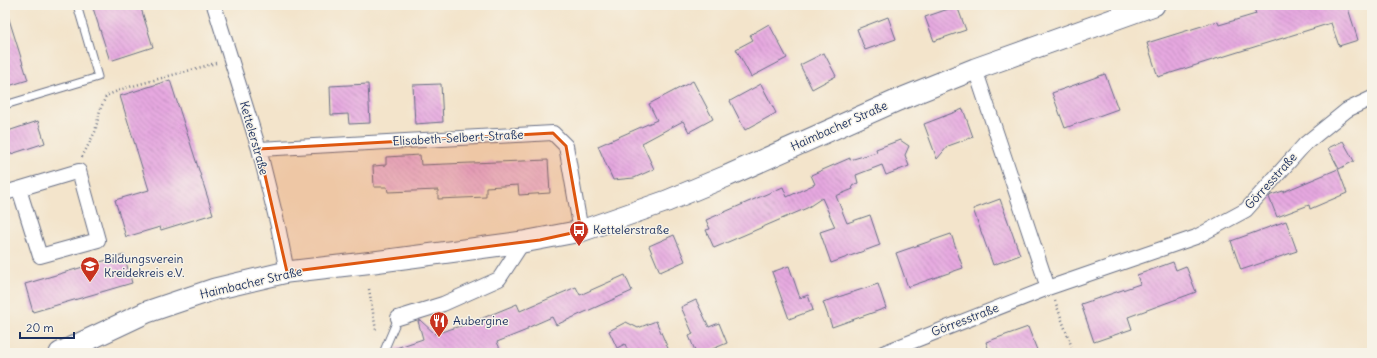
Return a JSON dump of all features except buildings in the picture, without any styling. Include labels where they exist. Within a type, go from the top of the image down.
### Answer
[{"type":"main road","name":"Haimbacher Straße","points":[[60,353],[147,312],[215,289],[287,272],[523,242],[581,231],[674,198],[898,100],[976,69],[1154,5]]},
{"type":"street","name":"Kettelerstraße","points":[[214,5],[259,149],[278,226],[287,272]]},
{"type":"street","points":[[976,69],[1048,288]]},
{"type":"street","name":"Görresstraße","points":[[883,353],[1048,288],[1196,237],[1246,210],[1305,144],[1347,110],[1372,98]]},
{"type":"street","name":"Elisabeth-Selbert-Straße","points":[[259,149],[552,133],[566,146],[581,231]]},
{"type":"street","points":[[5,193],[19,189],[79,172],[98,240],[40,256],[19,189]]},
{"type":"street","points":[[398,318],[443,304],[499,279],[523,242]]},
{"type":"lane","points":[[5,105],[98,77],[77,5]]},
{"type":"lane","points":[[383,353],[398,318]]},
{"type":"path","points":[[79,172],[83,155],[95,132],[100,110],[106,96],[122,89],[220,62]]},
{"type":"path","points":[[1048,288],[1074,353]]},
{"type":"path","points":[[369,289],[376,330]]},
{"type":"highlighted area","points":[[553,133],[566,146],[581,231],[540,240],[287,272],[259,149]]},
{"type":"place","name":"Kettelerstraße","points":[[579,247]]},
{"type":"place","name":"Bildungsverein Kreidekreis e.V.","points":[[90,283]]},
{"type":"place","name":"Aubergine","points":[[439,338]]}]
